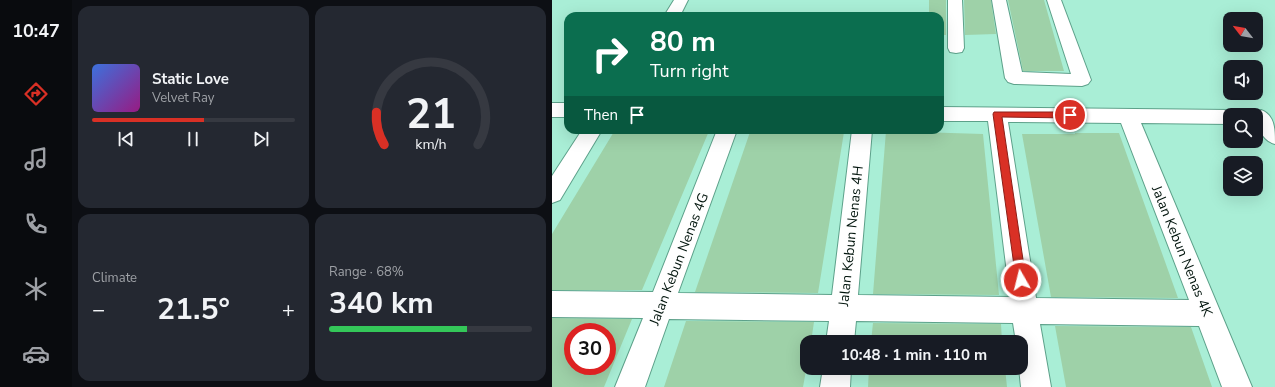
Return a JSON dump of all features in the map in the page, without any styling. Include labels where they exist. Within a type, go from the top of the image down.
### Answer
[{"type":"street","points":[[674,12],[681,0]]},
{"type":"street","points":[[955,0],[956,48]]},
{"type":"street","points":[[999,0],[1014,78],[1082,80],[1054,0]]},
{"type":"street","points":[[552,110],[564,110]]},
{"type":"street","points":[[944,114],[1223,117]]},
{"type":"street","points":[[997,114],[1036,387]]},
{"type":"street","name":"Jalan Kebun Nenas 4K","points":[[1128,115],[1237,387]]},
{"type":"street","points":[[1264,117],[1275,137]]},
{"type":"street","points":[[552,194],[590,134]]},
{"type":"street","name":"Jalan Kebun Nenas 4G","points":[[630,387],[726,134]]},
{"type":"street","name":"Jalan Kebun Nenas 4H","points":[[841,335],[862,134]]},
{"type":"street","points":[[552,304],[1207,313]]},
{"type":"street","points":[[835,387],[836,375]]},
{"type":"building","points":[[929,0],[946,0],[946,35],[944,35],[944,12],[929,12]]},
{"type":"building","points":[[964,0],[991,0],[996,34],[965,35]]},
{"type":"building","points":[[1008,0],[1044,0],[1064,71],[1023,71]]},
{"type":"building","points":[[944,133],[983,134],[999,295],[873,294],[886,134],[944,134]]},
{"type":"building","points":[[1119,133],[1178,298],[1051,297],[1022,134]]},
{"type":"building","points":[[613,134],[708,134],[642,290],[552,290],[552,234]]},
{"type":"building","points":[[749,134],[844,134],[818,293],[695,292]]},
{"type":"building","points":[[552,318],[632,319],[616,358],[616,323],[564,323],[564,375],[609,375],[604,387],[552,387]]},
{"type":"building","points":[[686,321],[814,322],[812,335],[800,335],[800,375],[805,375],[803,387],[664,387]]},
{"type":"building","points":[[873,323],[1001,324],[1002,335],[872,335]]},
{"type":"building","points":[[1055,326],[1191,327],[1212,387],[1066,387]]},
{"type":"building","points":[[869,375],[1006,375],[1007,387],[868,387]]},
{"type":"route","points":[[1021,280],[997,114],[1070,115]]}]
